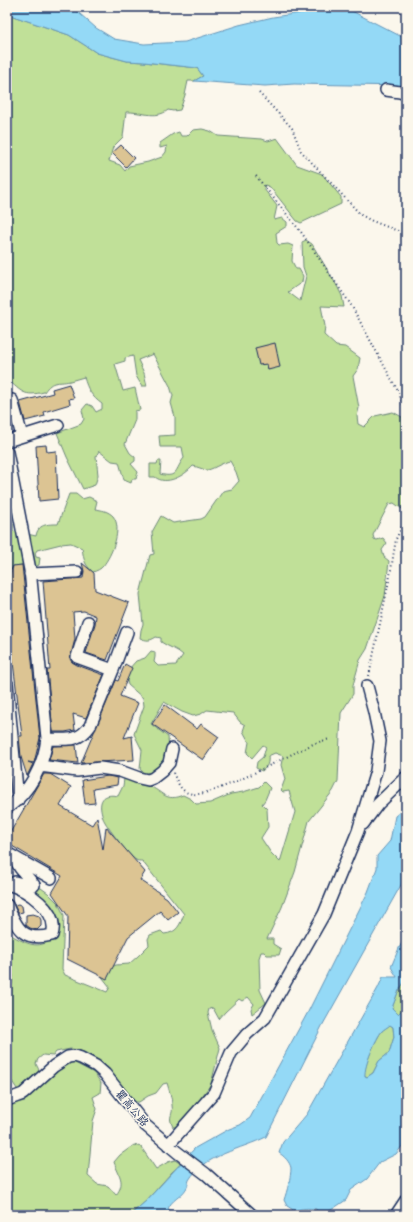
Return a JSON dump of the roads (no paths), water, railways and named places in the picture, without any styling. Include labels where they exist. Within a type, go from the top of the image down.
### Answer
[{"type":"street","points":[[386,90],[406,94]]},
{"type":"street","points":[[12,400],[22,436]]},
{"type":"street","points":[[7,441],[58,425]]},
{"type":"street","points":[[7,452],[30,574],[47,740],[45,752],[38,772],[18,800],[7,808]]},
{"type":"street","points":[[30,574],[77,572]]},
{"type":"street","points":[[88,622],[78,657],[114,670]]},
{"type":"street","points":[[47,740],[70,739],[80,737],[85,733],[90,726],[114,670],[127,632]]},
{"type":"street","points":[[7,684],[18,800]]},
{"type":"street","points":[[172,1149],[214,1093],[231,1053],[247,1034],[265,1018],[324,914],[358,831],[376,771],[380,741],[374,712],[366,686]]},
{"type":"street","points":[[40,766],[78,771],[100,768],[120,771],[148,780],[162,771],[169,763],[172,749]]},
{"type":"street","points":[[358,831],[378,804],[406,777]]},
{"type":"street","points":[[11,855],[51,878]]},
{"type":"street","points":[[7,880],[29,886],[34,885],[11,855]]},
{"type":"street","points":[[7,884],[16,886],[37,900],[49,913],[54,930],[52,935],[40,938],[20,931],[7,905]]},
{"type":"street","name":"瞿高公路","points":[[7,1100],[23,1094],[54,1066],[68,1057],[75,1056],[81,1058],[96,1066],[105,1074],[144,1125],[172,1149],[206,1174],[252,1215]]},
{"type":"street","points":[[396,1215],[406,1200]]},
{"type":"water","points":[[7,7],[72,7],[96,28],[114,39],[144,44],[185,42],[239,25],[273,17],[344,7],[406,39],[406,86],[294,84],[265,86],[194,81],[203,76],[197,68],[127,61],[97,53],[69,35],[7,14]]},
{"type":"water","points":[[406,807],[406,876],[322,1026],[266,1137],[224,1154],[204,1164],[196,1171],[189,1180],[186,1189],[169,1206],[168,1209],[180,1215],[130,1215],[146,1201],[195,1148],[229,1129],[240,1125],[250,1118],[308,1012],[368,892],[377,868],[377,856],[390,841],[395,816]]},
{"type":"water","points":[[406,936],[406,979],[398,992],[392,1008],[398,1014],[406,1006],[406,1037],[403,1041],[406,1043],[406,1141],[396,1154],[380,1162],[367,1179],[351,1190],[346,1200],[328,1212],[319,1214],[316,1209],[310,1208],[295,1211],[287,1206],[284,1200],[290,1180],[291,1168],[286,1159],[279,1153],[283,1142],[307,1114],[383,977],[397,977],[391,967]],"holes":[[[390,1025],[393,1027],[394,1037],[389,1053],[379,1061],[373,1073],[367,1077],[365,1076],[368,1059],[382,1031]]]}]
